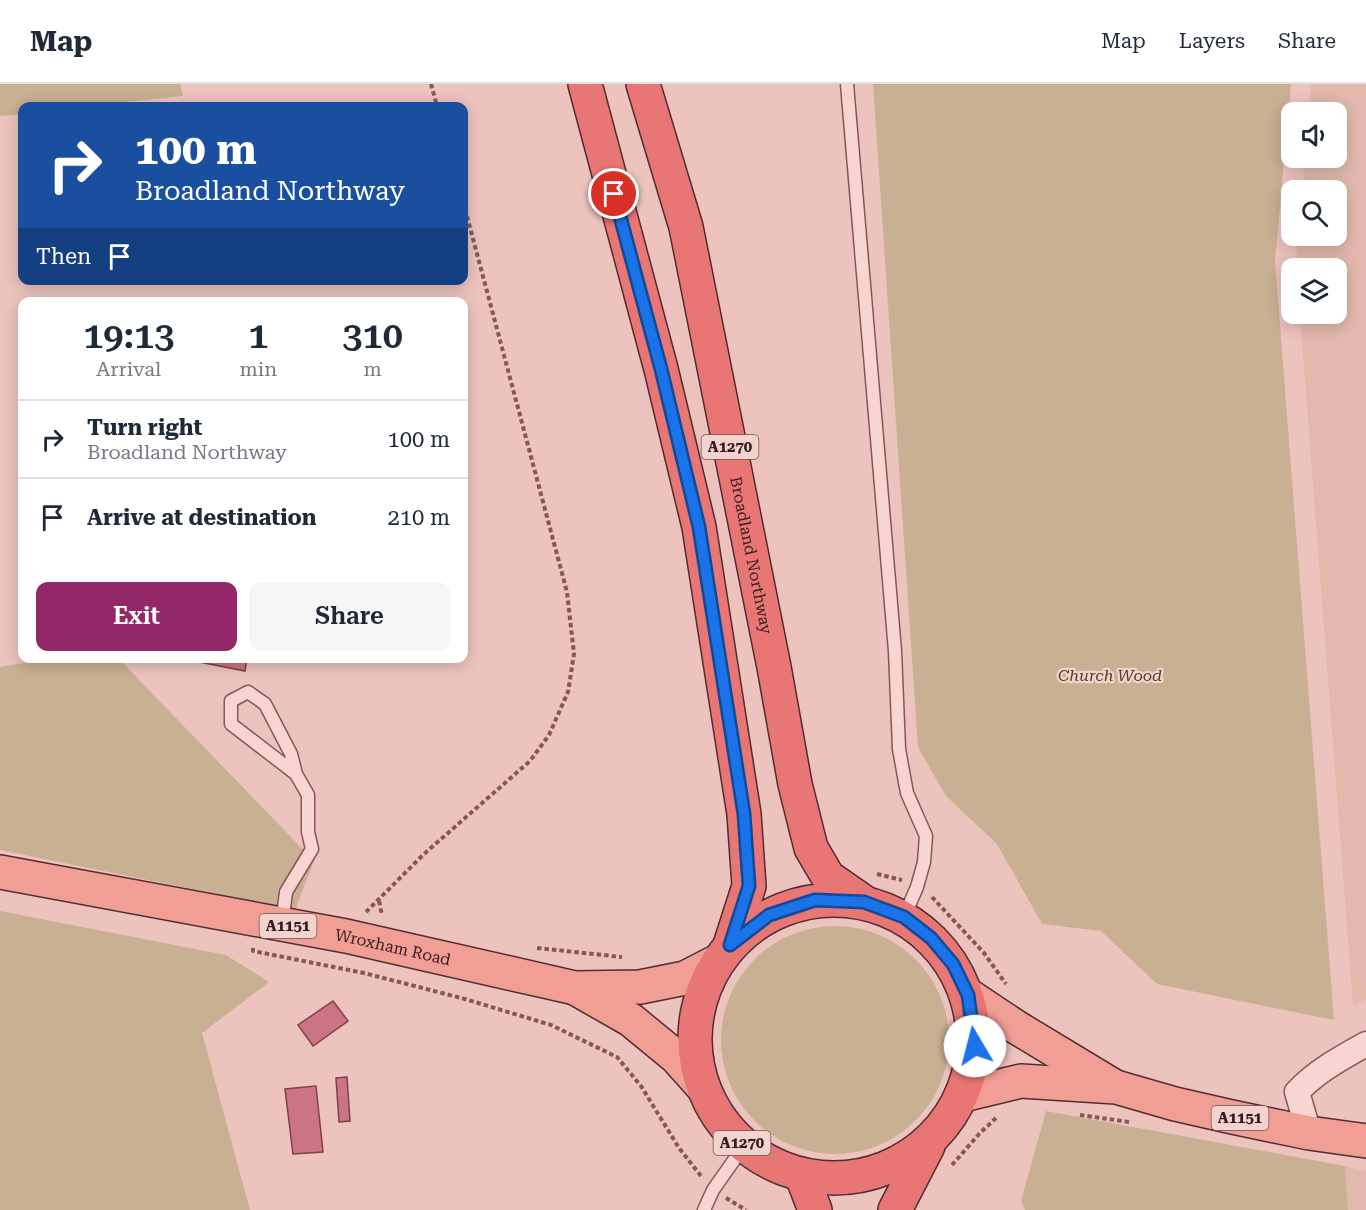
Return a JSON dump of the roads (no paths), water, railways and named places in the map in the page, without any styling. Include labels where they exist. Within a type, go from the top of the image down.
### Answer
[{"type":"highway","name":"A1270","points":[[585,84],[661,369],[699,527],[744,814],[749,886],[724,953],[700,1000],[694,1044],[702,1086],[719,1119],[744,1146],[771,1164],[802,1176],[848,1179],[892,1167],[930,1142]]},
{"type":"highway","name":"Broadland Northway","points":[[643,84],[686,227],[772,656],[795,784],[811,848],[828,876],[864,902]]},
{"type":"highway","name":"A1270","points":[[724,953],[769,915],[815,900],[864,902],[904,917],[931,938],[953,964],[968,995],[975,1046],[963,1095],[949,1120],[930,1142],[895,1210]]},
{"type":"highway","points":[[802,1176],[815,1210]]},
{"type":"main road","name":"Wroxham Road","points":[[0,872],[346,936],[575,988],[640,987],[685,978],[724,953]]},
{"type":"main road","name":"Wroxham Road","points":[[575,988],[631,1020],[676,1057],[702,1086]]},
{"type":"main road","name":"A1151","points":[[968,995],[1016,1027],[1116,1087]]},
{"type":"main road","name":"A1151","points":[[963,1095],[1021,1081],[1116,1087],[1175,1104],[1309,1133],[1366,1141]]},
{"type":"street","points":[[1309,1133],[1297,1092],[1310,1079],[1366,1044]]},
{"type":"lane","points":[[847,84],[895,651],[898,749],[907,793],[926,836],[924,862],[917,887],[904,917]]},
{"type":"lane","points":[[269,922],[312,849],[308,832],[308,795],[296,774],[291,754],[265,704],[248,692],[231,700],[231,724],[296,774]]},
{"type":"lane","points":[[704,1210],[713,1190],[744,1146]]},
{"type":"park label","name":"Church Wood","points":[[1110,675]]}]
